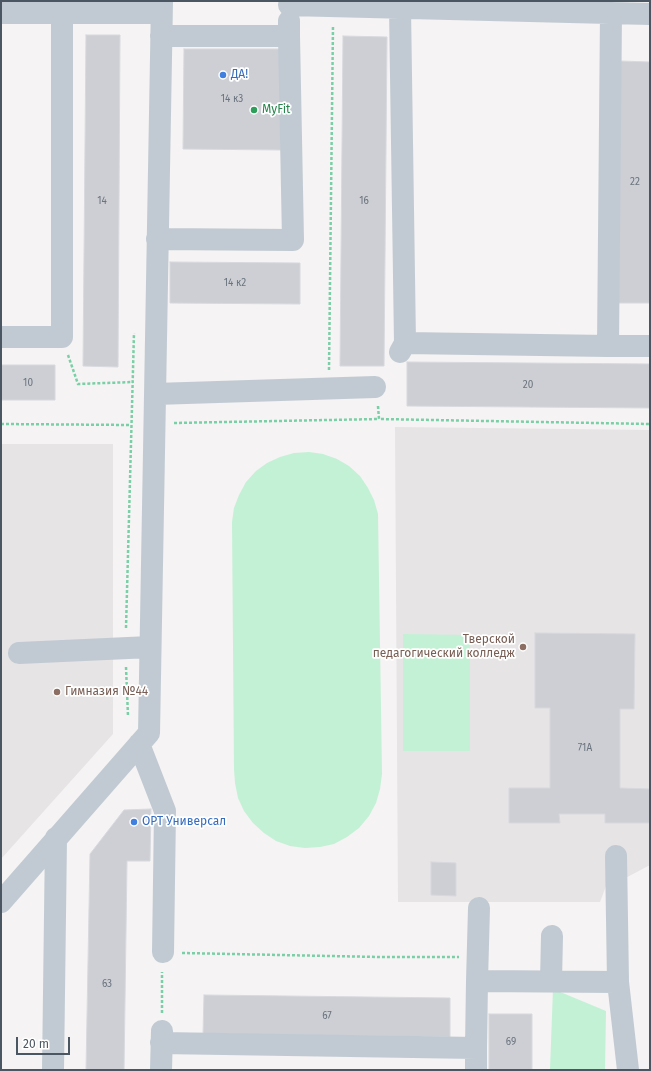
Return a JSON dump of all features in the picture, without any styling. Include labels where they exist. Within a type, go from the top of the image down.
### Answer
[{"type":"street","points":[[157,239],[293,240],[289,3],[333,6],[611,13],[644,10]]},
{"type":"street","points":[[1,13],[62,13],[161,7],[149,733],[1,902]]},
{"type":"street","points":[[400,8],[402,347],[650,346]]},
{"type":"street","points":[[1,337],[62,337],[62,13]]},
{"type":"street","points":[[608,346],[611,13]]},
{"type":"street","points":[[161,36],[289,36]]},
{"type":"street","points":[[155,394],[375,387]]},
{"type":"street","points":[[19,653],[150,648]]},
{"type":"street","points":[[139,744],[165,811],[163,952]]},
{"type":"street","points":[[53,1070],[56,838]]},
{"type":"street","points":[[616,856],[618,982],[628,1070]]},
{"type":"street","points":[[476,1070],[479,908]]},
{"type":"street","points":[[551,981],[552,936]]},
{"type":"street","points":[[477,981],[618,982]]},
{"type":"street","points":[[161,1070],[161,1037],[476,1048]]},
{"type":"path","points":[[329,388],[333,6]]},
{"type":"path","points":[[128,718],[126,648],[134,327]]},
{"type":"path","points":[[62,337],[78,384],[133,382]]},
{"type":"path","points":[[375,387],[379,419],[650,424]]},
{"type":"path","points":[[1,424],[131,425]]},
{"type":"path","points":[[161,1037],[163,952],[379,957],[478,957]]},
{"type":"shaded area","name":"Тверской педагогический колледж","points":[[395,427],[650,430],[650,865],[616,883],[606,886],[600,902],[398,902]]},
{"type":"shaded area","name":"Гимназия №44","points":[[1,444],[113,444],[113,734],[1,859]]},
{"type":"green space","points":[[309,452],[323,454],[337,459],[349,466],[360,476],[368,488],[374,500],[378,514],[382,774],[376,803],[369,816],[359,828],[334,844],[305,848],[290,846],[276,841],[264,833],[253,823],[244,811],[238,798],[234,769],[232,522],[234,508],[239,495],[246,482],[256,471],[267,463],[280,457],[294,453]]},
{"type":"green space","points":[[403,634],[470,635],[470,751],[403,751]]},
{"type":"green space","points":[[553,989],[606,1011],[605,1070],[550,1070]]},
{"type":"building","points":[[86,35],[120,35],[118,367],[83,366]]},
{"type":"building","points":[[343,36],[387,37],[384,366],[340,366]]},
{"type":"building","points":[[184,49],[281,49],[281,150],[183,149]]},
{"type":"building","points":[[620,61],[650,62],[650,303],[618,303]]},
{"type":"building","points":[[170,262],[300,263],[300,304],[170,303]]},
{"type":"building","points":[[407,362],[650,364],[650,408],[407,406]]},
{"type":"building","points":[[1,365],[55,365],[55,400],[1,400]]},
{"type":"building","points":[[535,633],[635,634],[634,709],[620,709],[620,788],[650,789],[650,823],[605,823],[605,814],[559,814],[560,823],[509,823],[509,788],[550,788],[550,708],[535,708]]},
{"type":"building","points":[[151,809],[150,861],[127,861],[124,1070],[86,1070],[90,854],[124,810]]},
{"type":"building","points":[[431,862],[456,863],[456,896],[431,895]]},
{"type":"building","points":[[204,995],[450,998],[450,1037],[203,1034]]},
{"type":"building","points":[[489,1014],[532,1014],[532,1070],[489,1070]]},
{"type":"place","name":"ДА!","points":[[223,75]]},
{"type":"place","name":"MyFit","points":[[254,110]]},
{"type":"place","name":"Тверской педагогический колледж","points":[[523,647]]},
{"type":"place","name":"Гимназия №44","points":[[57,692]]},
{"type":"place","name":"ОРТ Универсал","points":[[134,822]]}]
